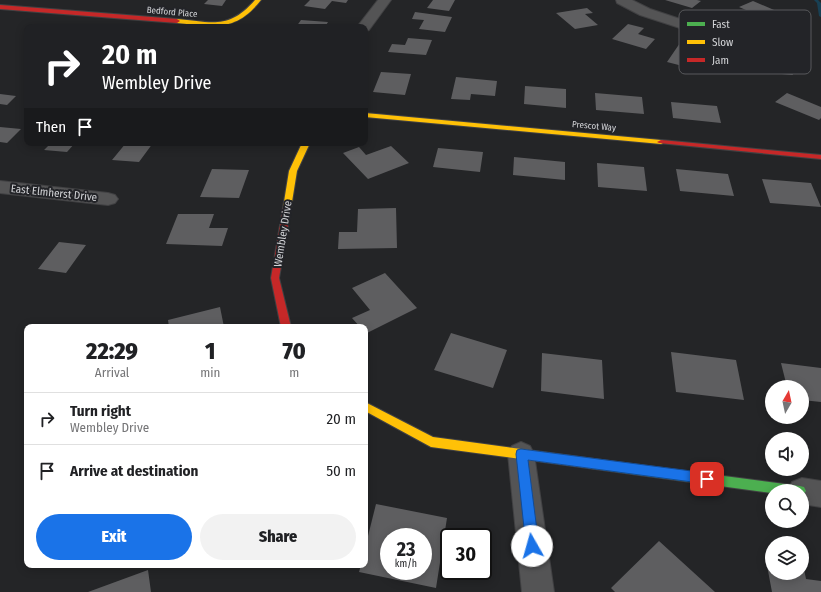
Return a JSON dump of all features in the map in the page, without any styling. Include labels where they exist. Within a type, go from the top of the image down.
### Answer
[{"type":"street","name":"Bedford Place","points":[[0,7],[199,24],[231,24],[245,16],[258,0]]},
{"type":"street","points":[[366,24],[385,0]]},
{"type":"street","points":[[622,0],[645,12],[679,23]]},
{"type":"street","name":"Prescot Way","points":[[368,115],[821,157]]},
{"type":"street","name":"Wembley Drive","points":[[285,324],[275,278],[293,171],[305,146]]},
{"type":"street","name":"East Elmherst Drive","points":[[0,187],[108,199]]},
{"type":"street","points":[[368,408],[431,442],[765,486]]},
{"type":"street","points":[[521,454],[538,592]]},
{"type":"street","points":[[809,492],[821,494]]},
{"type":"building","points":[[208,0],[226,0],[222,6],[204,4]]},
{"type":"building","points":[[310,0],[348,0],[346,3],[332,1],[325,9],[304,6]]},
{"type":"building","points":[[433,0],[455,0],[449,11],[427,8]]},
{"type":"building","points":[[665,0],[697,0],[701,1],[692,8]]},
{"type":"building","points":[[753,1],[774,10],[746,10],[739,7]]},
{"type":"building","points":[[587,8],[593,13],[585,14],[598,25],[575,29],[556,13]]},
{"type":"building","points":[[415,12],[452,17],[445,32],[419,29],[424,20],[412,19]]},
{"type":"building","points":[[301,20],[328,22],[327,24],[298,24]]},
{"type":"building","points":[[628,24],[644,28],[638,34],[655,39],[646,49],[612,39]]},
{"type":"building","points":[[408,38],[432,40],[426,55],[388,52],[392,44],[405,45]]},
{"type":"building","points":[[679,44],[679,65],[667,62]]},
{"type":"building","points":[[381,72],[411,74],[405,95],[373,92]]},
{"type":"building","points":[[456,77],[497,81],[495,96],[471,94],[470,100],[451,99]]},
{"type":"building","points":[[525,86],[566,89],[566,108],[524,104]]},
{"type":"building","points":[[595,93],[642,97],[644,114],[596,110]]},
{"type":"building","points":[[787,93],[821,107],[821,118],[819,120],[775,102]]},
{"type":"building","points":[[0,94],[16,96],[7,105],[0,104]]},
{"type":"building","points":[[671,102],[717,106],[721,123],[673,118]]},
{"type":"building","points":[[0,127],[21,129],[7,143],[0,142]]},
{"type":"building","points":[[48,146],[72,146],[67,152],[44,150]]},
{"type":"building","points":[[124,146],[151,146],[139,162],[112,160]]},
{"type":"building","points":[[391,146],[409,163],[368,179],[343,153],[359,147],[366,155]]},
{"type":"building","points":[[438,148],[483,152],[480,172],[433,167]]},
{"type":"building","points":[[514,157],[565,162],[565,180],[513,175]]},
{"type":"building","points":[[597,163],[644,167],[647,191],[598,187]]},
{"type":"building","points":[[212,169],[249,170],[239,198],[200,197]]},
{"type":"building","points":[[676,169],[728,174],[734,196],[680,191]]},
{"type":"building","points":[[762,179],[811,183],[821,207],[770,203]]},
{"type":"building","points":[[396,208],[397,248],[338,249],[339,232],[357,232],[358,209]]},
{"type":"building","points":[[178,214],[214,214],[209,228],[228,228],[222,246],[166,244]]},
{"type":"building","points":[[59,242],[86,245],[66,273],[38,269]]},
{"type":"building","points":[[385,273],[417,308],[368,332],[368,324],[357,324],[352,318],[370,310],[352,288]]},
{"type":"building","points":[[220,307],[223,324],[169,324],[168,320]]},
{"type":"building","points":[[451,333],[507,350],[493,388],[434,370]]},
{"type":"building","points":[[671,352],[736,360],[744,400],[676,392]]},
{"type":"building","points":[[542,353],[602,360],[604,399],[541,391]]},
{"type":"building","points":[[781,363],[821,368],[821,402],[809,401],[809,380],[785,380]]},
{"type":"building","points":[[376,504],[447,518],[445,528],[440,528],[440,563],[436,588],[398,580],[432,580],[432,528],[380,528],[380,576],[359,572],[360,568],[368,568],[368,536]]},
{"type":"building","points":[[659,541],[715,592],[615,592],[611,588]]},
{"type":"building","points":[[148,570],[151,592],[88,592]]},
{"type":"building","points":[[809,579],[821,581],[821,592],[772,592],[770,580]]},
{"type":"waterway","points":[[816,0],[819,3],[821,16]]},
{"type":"traffic: fast","points":[[595,464],[765,486]]},
{"type":"traffic: slow","points":[[177,21],[209,24],[226,23],[240,18],[258,0]]},
{"type":"traffic: slow","points":[[368,115],[661,142]]},
{"type":"traffic: slow","points":[[287,208],[293,171],[305,146]]},
{"type":"traffic: slow","points":[[368,408],[431,442],[595,464]]},
{"type":"traffic: jam","points":[[0,7],[177,21]]},
{"type":"traffic: jam","points":[[661,142],[821,157]]},
{"type":"traffic: jam","points":[[285,324],[275,278],[287,208]]},
{"type":"route","points":[[532,546],[521,454],[707,479]]}]
